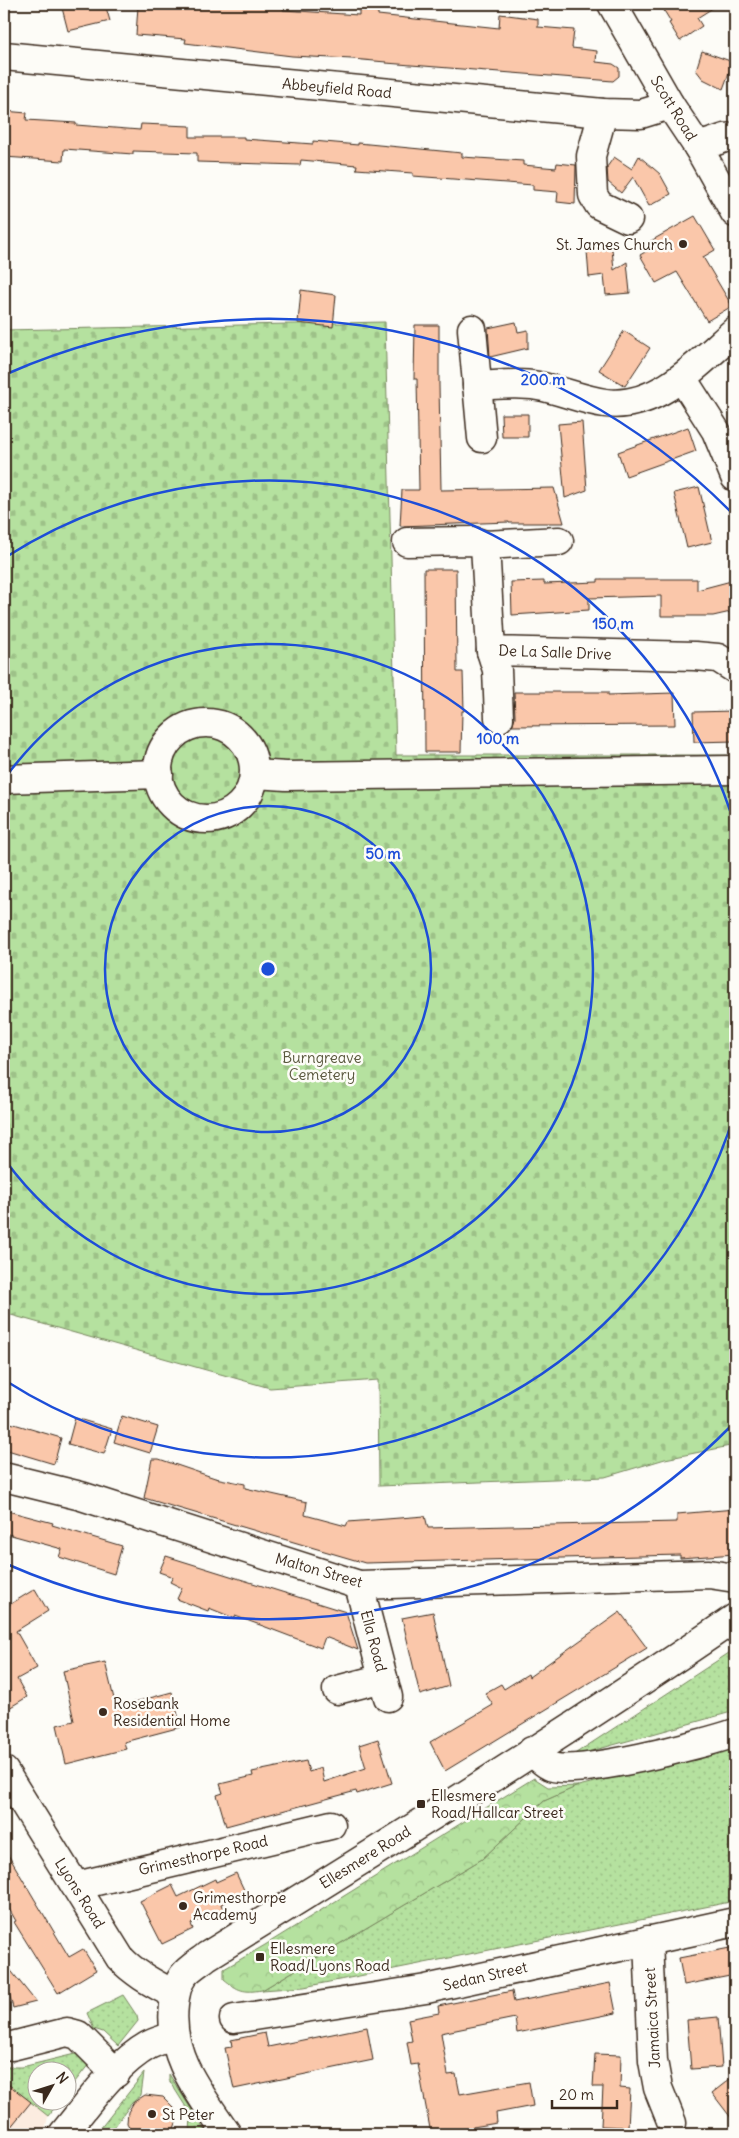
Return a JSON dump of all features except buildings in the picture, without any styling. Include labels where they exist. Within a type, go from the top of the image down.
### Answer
[{"type":"street","name":"Scott Road","points":[[612,4],[670,105],[698,147],[735,213]]},
{"type":"street","name":"Abbeyfield Road","points":[[4,56],[603,114],[641,114],[670,105]]},
{"type":"street","points":[[603,114],[591,156],[593,195],[599,205],[628,219]]},
{"type":"street","points":[[698,147],[725,138],[735,138]]},
{"type":"street","points":[[472,329],[482,438]]},
{"type":"street","points":[[477,386],[510,384],[538,386],[605,403],[628,402],[653,394],[682,378],[735,331]]},
{"type":"street","points":[[682,378],[716,431],[735,477]]},
{"type":"street","points":[[407,542],[472,540],[485,545],[559,542]]},
{"type":"street","name":"De La Salle Drive","points":[[485,545],[491,650],[695,656],[718,658],[735,669]]},
{"type":"street","points":[[491,650],[497,670],[499,718]]},
{"type":"street","points":[[202,722],[216,723],[238,734],[251,752],[255,774],[245,800],[233,812],[220,818],[203,820],[182,813],[169,802],[160,788],[159,774],[158,766],[162,750],[172,736],[186,726],[202,722]]},
{"type":"street","points":[[255,774],[286,776],[735,770]]},
{"type":"street","points":[[4,779],[159,774]]},
{"type":"street","name":"Malton Street","points":[[4,1477],[81,1496],[359,1585],[709,1574],[735,1578]]},
{"type":"street","name":"Ella Road","points":[[337,1690],[386,1687],[359,1585]]},
{"type":"street","name":"Ellesmere Road","points":[[174,2016],[184,1976],[207,1956],[423,1822],[667,1665],[735,1618]]},
{"type":"street","points":[[532,1751],[550,1767],[582,1768],[607,1765],[735,1733]]},
{"type":"street","name":"Lyons Road","points":[[4,1771],[120,1958],[142,1977],[174,2016]]},
{"type":"street","name":"Grimesthorpe Road","points":[[76,1886],[331,1825]]},
{"type":"street","name":"Sedan Street","points":[[234,2019],[426,1989],[735,1922]]},
{"type":"street","name":"Jamaica Street","points":[[648,1940],[653,2061],[658,2088],[672,2123]]},
{"type":"street","points":[[63,2134],[103,2085],[149,2046],[174,2016]]},
{"type":"street","points":[[174,2016],[176,2049],[189,2076],[227,2134]]},
{"type":"street","points":[[12,2046],[67,2032],[78,2034],[116,2073]]},
{"type":"shaded area","points":[[4,2081],[28,2100],[28,2110],[40,2110],[48,2116],[43,2134],[4,2134]]},
{"type":"green space","name":"Burngreave Cemetery","points":[[385,322],[396,755],[735,755],[735,1445],[665,1459],[605,1477],[379,1486],[378,1380],[270,1388],[4,1313],[4,330]]},
{"type":"green space","points":[[735,1649],[735,1711],[570,1757]]},
{"type":"green space","points":[[735,1749],[735,1901],[304,1987],[262,1990],[482,1859],[544,1801],[578,1786]]},
{"type":"green space","points":[[534,1778],[548,1787],[578,1786],[544,1801],[482,1859],[262,1990],[242,1990],[224,1979],[224,1969]]},
{"type":"green space","points":[[123,1995],[137,2016],[138,2021],[118,2046],[103,2032],[94,2029],[87,2013]]},
{"type":"green space","points":[[79,2053],[92,2060],[78,2078],[78,2060],[50,2060]]},
{"type":"green space","points":[[28,2066],[28,2100],[4,2081],[4,2067]]},
{"type":"green space","points":[[144,2073],[141,2095],[131,2104],[109,2134],[96,2134]]},
{"type":"green space","points":[[169,2074],[207,2134],[190,2133],[191,2115],[169,2080]]},
{"type":"green space","points":[[40,2110],[53,2110],[48,2116]]},
{"type":"place","name":"St. James Church","points":[[683,244]]},
{"type":"place","name":"Rosebank Residential Home","points":[[103,1712]]},
{"type":"place","name":"Ellesmere Road/Hallcar Street","points":[[421,1804]]},
{"type":"place","name":"Grimesthorpe Academy","points":[[183,1906]]},
{"type":"place","name":"Ellesmere Road/Lyons Road","points":[[260,1957]]},
{"type":"place","name":"St Peter","points":[[152,2114]]}]
